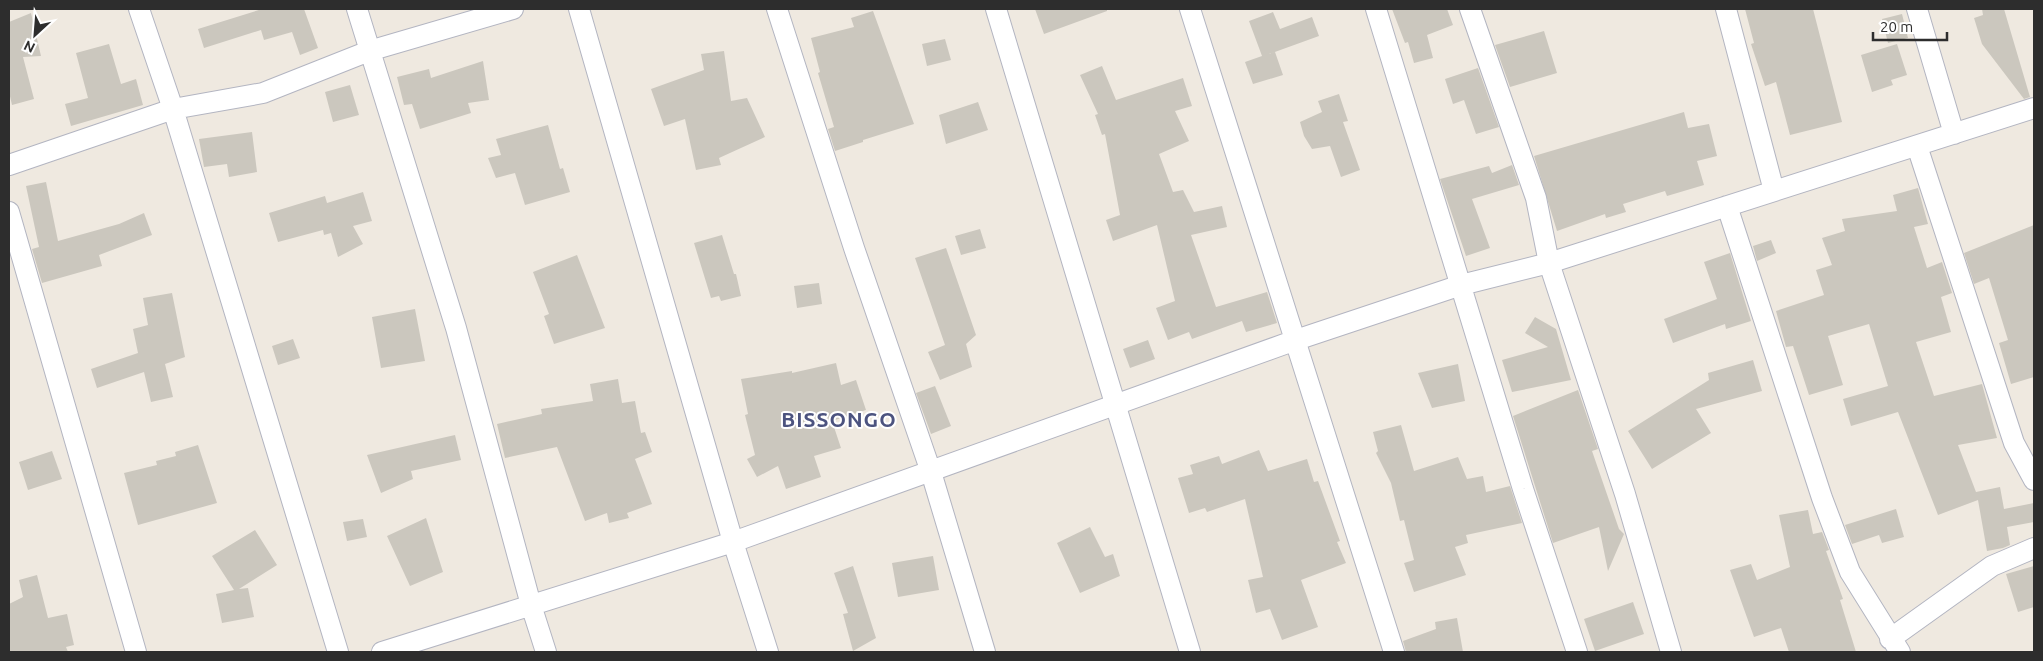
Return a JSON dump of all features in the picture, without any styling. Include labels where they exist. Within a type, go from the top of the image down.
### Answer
[{"type":"street","points":[[139,9],[173,108],[338,652]]},
{"type":"street","points":[[357,9],[456,328],[531,604],[546,652]]},
{"type":"street","points":[[9,165],[173,108],[263,93],[369,52],[513,9]]},
{"type":"street","points":[[579,9],[733,542],[768,652]]},
{"type":"street","points":[[777,9],[854,248],[931,472],[985,652]]},
{"type":"street","points":[[996,9],[1190,652]]},
{"type":"street","points":[[1190,9],[1394,652]]},
{"type":"street","points":[[1376,9],[1523,489],[1577,652]]},
{"type":"street","points":[[1470,9],[1536,198],[1549,263],[1625,494],[1671,652]]},
{"type":"street","points":[[1726,9],[1774,191]]},
{"type":"street","points":[[1917,9],[1954,134]]},
{"type":"street","points":[[382,652],[733,542],[1294,341],[1461,285],[1549,263],[2034,108]]},
{"type":"street","points":[[1917,146],[2014,443],[2034,480]]},
{"type":"street","points":[[1727,206],[1822,498],[1850,572],[1895,646],[1992,566],[2034,548]]},
{"type":"street","points":[[9,212],[136,652]]},
{"type":"building","points":[[262,9],[304,9],[318,48],[300,55],[292,32],[264,40],[261,30],[204,48],[198,29]]},
{"type":"building","points":[[1035,9],[1107,9],[1107,11],[1044,34]]},
{"type":"building","points":[[1392,9],[1447,9],[1453,25],[1427,35],[1433,58],[1414,63],[1408,42],[1405,43]]},
{"type":"building","points":[[1745,9],[1813,9],[1842,122],[1790,135],[1776,82],[1765,86],[1751,44],[1754,43]]},
{"type":"building","points":[[1982,9],[2004,9],[2030,97],[2024,99],[1982,44],[1974,18],[1983,15]]},
{"type":"building","points":[[873,11],[914,124],[835,151],[828,129],[834,127],[818,73],[820,72],[811,38],[854,27],[851,18]]},
{"type":"building","points":[[1273,12],[1280,29],[1312,17],[1319,36],[1269,54],[1275,52],[1283,75],[1253,84],[1245,62],[1262,56],[1249,21]]},
{"type":"building","points":[[31,13],[41,56],[23,57],[34,99],[12,105],[9,92],[9,22]]},
{"type":"building","points":[[1902,14],[1908,38],[1888,43],[1882,19]]},
{"type":"building","points":[[1544,31],[1557,73],[1510,87],[1495,45]]},
{"type":"building","points":[[945,39],[951,60],[927,66],[922,44]]},
{"type":"building","points":[[109,44],[121,84],[136,79],[143,105],[71,126],[65,104],[88,98],[76,53]]},
{"type":"building","points":[[1897,44],[1907,75],[1891,80],[1893,85],[1872,92],[1861,55]]},
{"type":"building","points":[[724,51],[731,101],[747,98],[765,137],[719,158],[721,165],[696,170],[685,119],[664,126],[651,89],[704,70],[701,54]]},
{"type":"building","points":[[483,61],[489,100],[468,103],[471,113],[420,129],[412,104],[404,105],[397,77],[429,69],[431,78]]},
{"type":"building","points":[[1102,66],[1116,100],[1183,78],[1192,106],[1175,111],[1189,141],[1159,154],[1173,192],[1183,190],[1194,212],[1222,206],[1227,227],[1191,235],[1216,307],[1267,292],[1277,323],[1246,332],[1242,321],[1192,339],[1189,332],[1168,340],[1156,308],[1175,301],[1157,225],[1113,241],[1106,220],[1120,215],[1105,134],[1102,135],[1095,115],[1098,114],[1080,75]]},
{"type":"building","points":[[1478,68],[1499,127],[1476,134],[1464,100],[1453,104],[1445,79]]},
{"type":"building","points":[[350,85],[359,115],[333,122],[325,92]]},
{"type":"building","points":[[1339,94],[1348,121],[1343,122],[1360,170],[1341,177],[1330,146],[1312,149],[1304,136],[1300,122],[1322,112],[1318,101]]},
{"type":"building","points":[[978,102],[988,130],[946,144],[939,115]]},
{"type":"building","points":[[1684,112],[1688,128],[1709,124],[1717,156],[1697,161],[1704,185],[1667,196],[1665,191],[1623,204],[1626,212],[1606,218],[1605,214],[1557,231],[1534,156]]},
{"type":"building","points":[[548,125],[560,169],[563,168],[570,192],[525,205],[515,173],[496,178],[488,158],[501,155],[496,139]]},
{"type":"building","points":[[252,132],[257,172],[229,177],[227,164],[204,167],[199,139]]},
{"type":"building","points":[[1512,165],[1519,185],[1472,199],[1490,248],[1466,256],[1440,179],[1489,166],[1492,173]]},
{"type":"building","points":[[46,182],[58,241],[119,224],[144,213],[152,235],[99,255],[102,266],[42,283],[32,249],[39,247],[26,186]]},
{"type":"building","points":[[1918,188],[1928,224],[1914,227],[1927,268],[1942,262],[1952,293],[1941,297],[1951,332],[1916,342],[1934,396],[1982,384],[1997,438],[1958,445],[1976,492],[2000,487],[2004,509],[2034,503],[2034,522],[2007,527],[2010,545],[2003,548],[1987,551],[1978,500],[1938,515],[1898,412],[1851,426],[1843,399],[1888,386],[1869,324],[1828,336],[1843,385],[1809,395],[1793,346],[1786,347],[1776,311],[1824,295],[1816,270],[1832,265],[1822,238],[1845,231],[1842,219],[1897,211],[1893,195]]},
{"type":"building","points":[[363,192],[372,221],[353,226],[363,244],[338,257],[331,233],[324,235],[323,230],[278,242],[269,213],[325,196],[327,203]]},
{"type":"building","points":[[2034,225],[2034,377],[2011,384],[1999,343],[2008,340],[1989,278],[1974,284],[1964,253]]},
{"type":"building","points":[[980,229],[986,248],[961,255],[955,236]]},
{"type":"building","points":[[722,235],[734,274],[736,274],[741,296],[721,301],[719,296],[711,298],[694,243]]},
{"type":"building","points":[[1771,240],[1776,253],[1757,261],[1753,246]]},
{"type":"building","points":[[946,248],[976,335],[966,344],[972,367],[940,380],[928,352],[945,345],[915,258]]},
{"type":"building","points":[[1730,253],[1751,321],[1726,329],[1725,324],[1673,343],[1664,319],[1717,299],[1704,262]]},
{"type":"building","points":[[577,255],[605,328],[554,344],[544,316],[549,314],[533,272]]},
{"type":"building","points":[[819,283],[822,304],[797,308],[794,286]]},
{"type":"building","points":[[172,293],[185,357],[165,364],[173,397],[151,402],[144,372],[97,388],[91,369],[138,353],[133,329],[148,325],[143,298]]},
{"type":"building","points":[[415,309],[425,361],[381,368],[372,317]]},
{"type":"building","points":[[1535,317],[1556,329],[1571,380],[1512,392],[1502,360],[1548,347],[1525,333]]},
{"type":"building","points":[[293,339],[300,358],[278,365],[272,346]]},
{"type":"building","points":[[1148,340],[1155,359],[1130,368],[1123,349]]},
{"type":"building","points":[[1753,360],[1762,391],[1696,409],[1711,433],[1652,469],[1628,431],[1709,380],[1708,373]]},
{"type":"building","points":[[836,363],[841,385],[856,380],[866,410],[832,421],[841,448],[814,456],[821,477],[786,489],[778,466],[757,477],[747,459],[755,455],[745,415],[748,414],[741,379],[792,371],[792,373]]},
{"type":"building","points":[[1458,364],[1465,401],[1432,408],[1418,373]]},
{"type":"building","points":[[618,379],[622,403],[635,401],[641,433],[645,432],[652,452],[635,459],[652,504],[627,513],[629,518],[609,523],[607,513],[585,521],[557,447],[505,458],[497,424],[542,414],[541,409],[593,401],[590,384]]},
{"type":"building","points":[[935,386],[951,426],[931,434],[916,393]]},
{"type":"building","points":[[1578,390],[1598,449],[1592,451],[1619,529],[1624,534],[1608,571],[1599,527],[1553,543],[1513,416]]},
{"type":"building","points":[[1401,425],[1414,471],[1458,457],[1467,479],[1483,476],[1486,492],[1510,486],[1522,523],[1466,535],[1468,543],[1455,547],[1466,575],[1414,592],[1404,563],[1414,560],[1404,520],[1400,521],[1391,483],[1376,453],[1378,451],[1373,432]]},
{"type":"building","points":[[455,435],[461,460],[411,471],[413,479],[381,493],[367,455]]},
{"type":"building","points":[[198,445],[217,503],[138,525],[124,473],[157,465],[156,461],[176,456],[175,452]]},
{"type":"building","points":[[1259,450],[1268,471],[1307,459],[1314,482],[1318,481],[1340,541],[1337,542],[1346,563],[1301,580],[1318,627],[1282,640],[1270,609],[1256,613],[1248,580],[1263,577],[1245,499],[1207,512],[1205,508],[1189,513],[1178,478],[1193,474],[1190,465],[1219,456],[1222,464]]},
{"type":"building","points":[[52,451],[62,479],[28,490],[19,462]]},
{"type":"building","points":[[1896,509],[1904,537],[1882,543],[1879,535],[1852,544],[1845,525]]},
{"type":"building","points":[[1808,510],[1813,534],[1822,532],[1829,550],[1826,551],[1843,599],[1840,600],[1856,652],[1789,652],[1781,628],[1754,637],[1730,570],[1751,564],[1757,580],[1790,567],[1779,515]]},
{"type":"building","points":[[426,518],[443,572],[410,586],[387,536]]},
{"type":"building","points":[[363,519],[367,537],[347,541],[343,522]]},
{"type":"building","points":[[1090,527],[1105,557],[1113,554],[1120,576],[1080,593],[1057,543]]},
{"type":"building","points":[[255,530],[277,565],[239,589],[248,588],[254,617],[222,623],[216,594],[234,590],[212,556]]},
{"type":"building","points":[[933,556],[939,590],[898,597],[892,563]]},
{"type":"building","points":[[853,566],[876,638],[853,651],[843,614],[848,613],[834,573]]},
{"type":"building","points":[[2034,566],[2034,607],[2018,612],[2006,574]]},
{"type":"building","points":[[37,575],[48,618],[67,614],[74,645],[66,647],[68,652],[9,652],[9,604],[23,597],[19,580]]},
{"type":"building","points":[[1633,602],[1644,634],[1595,651],[1584,619]]},
{"type":"building","points":[[1457,618],[1463,652],[1406,652],[1403,641],[1436,629],[1435,622]]},
{"type":"district","name":"BISSONGO","points":[[839,419]]}]
